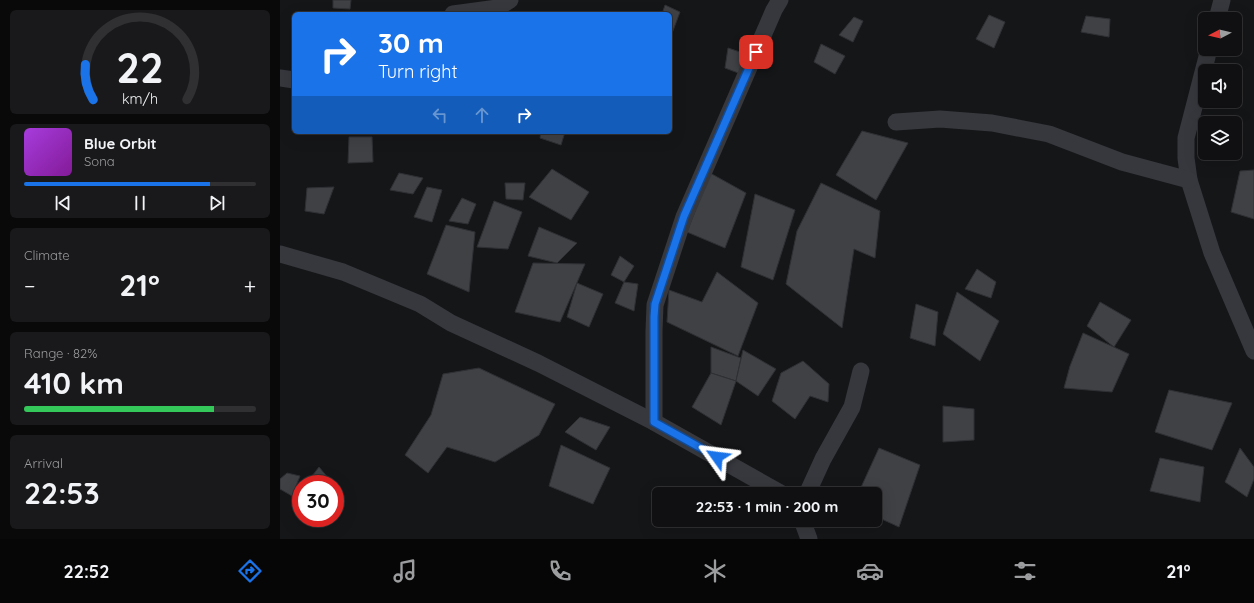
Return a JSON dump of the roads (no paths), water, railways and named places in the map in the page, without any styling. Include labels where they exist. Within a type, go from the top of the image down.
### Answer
[{"type":"street","points":[[468,12],[497,8],[510,0]]},
{"type":"street","points":[[654,422],[655,304],[684,216],[774,10],[780,0]]},
{"type":"street","points":[[1219,12],[1222,0]]},
{"type":"street","points":[[1207,56],[1186,138],[1186,158],[1189,180],[1212,253],[1254,352]]},
{"type":"street","points":[[280,78],[292,80]]},
{"type":"street","points":[[896,122],[940,119],[992,122],[1049,134],[1122,162],[1189,180]]},
{"type":"street","points":[[280,254],[342,272],[420,304],[451,323],[538,363],[654,422],[770,487]]},
{"type":"street","points":[[810,487],[823,459],[852,408],[861,371]]},
{"type":"street","points":[[804,527],[808,539]]}]
